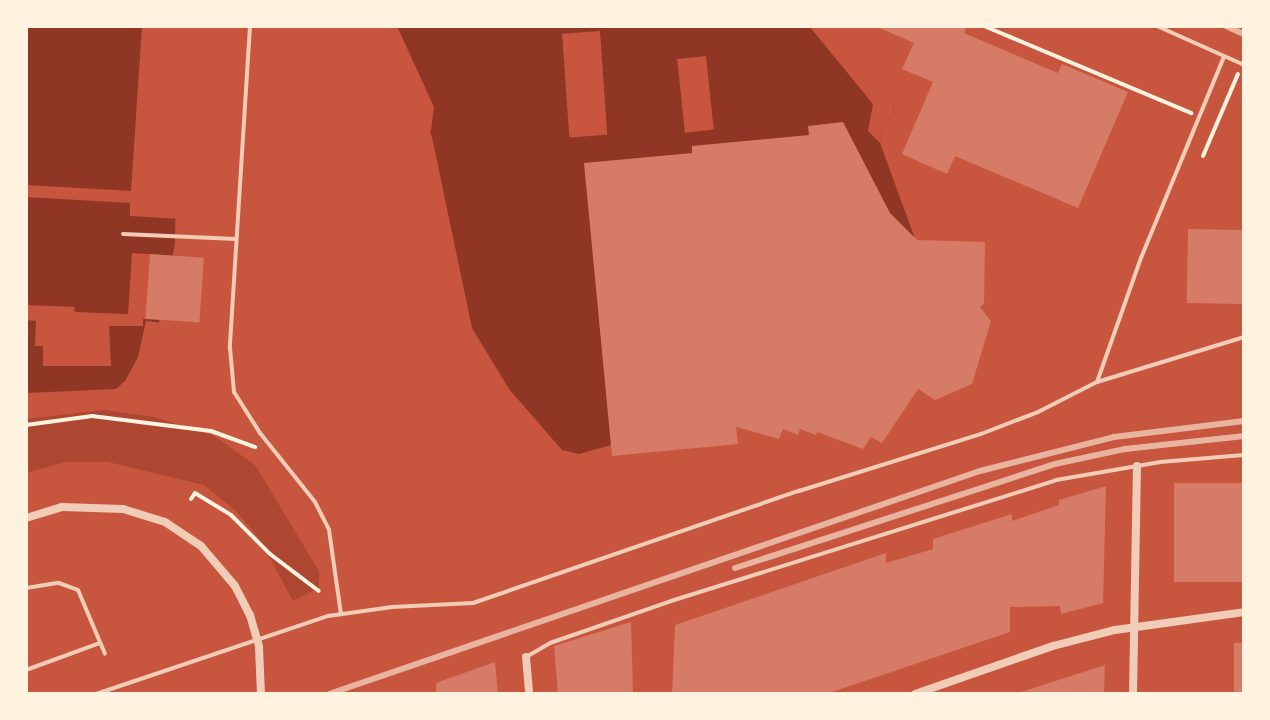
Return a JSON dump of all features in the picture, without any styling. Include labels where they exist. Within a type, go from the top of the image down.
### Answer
[{"type":"street","points":[[1133,694],[1137,466]]},
{"type":"street","points":[[26,518],[62,507],[105,506],[148,515],[193,540],[225,572],[250,615],[260,656],[261,694]]},
{"type":"street","points":[[915,694],[1053,646],[1135,627],[1244,612]]},
{"type":"street","points":[[526,657],[529,694]]},
{"type":"lane","points":[[250,26],[230,348],[234,392],[276,455],[315,502],[329,530],[341,614]]},
{"type":"lane","points":[[1157,26],[1244,65]]},
{"type":"lane","points":[[1097,382],[1141,258],[1224,57]]},
{"type":"lane","points":[[123,234],[237,239]]},
{"type":"lane","points":[[96,694],[341,614],[392,607],[473,603],[799,491],[981,434],[1038,412],[1097,382],[1244,337]]},
{"type":"lane","points":[[526,657],[550,643],[671,601],[1041,485],[1137,466],[1244,455]]},
{"type":"lane","points":[[26,588],[59,583],[78,590],[105,654]]},
{"type":"lane","points":[[26,670],[100,643]]},
{"type":"path","points":[[984,26],[1217,125]]},
{"type":"path","points":[[1203,156],[1238,74]]},
{"type":"path","points":[[26,425],[92,416],[155,423],[211,431],[276,455]]},
{"type":"path","points":[[191,499],[195,493],[231,515],[270,554],[319,591]]},
{"type":"shaded area","points":[[26,26],[179,26],[175,244],[157,332],[126,389],[26,398]]},
{"type":"shaded area","points":[[388,26],[835,26],[893,104],[894,113],[884,124],[880,143],[929,277],[921,358],[579,454],[562,450],[509,389],[472,328],[432,137]]},
{"type":"shaded area","points":[[104,410],[155,417],[214,436],[255,465],[319,571],[319,588],[293,601],[260,540],[236,511],[204,485],[108,462],[65,462],[26,473],[26,419]]},
{"type":"pier","points":[[142,26],[183,26],[180,219],[130,216],[130,203],[26,197],[26,185],[131,191]]},
{"type":"pier","points":[[384,26],[397,26],[434,107],[431,131],[426,133]]},
{"type":"pier","points":[[809,26],[836,26],[893,104],[894,113],[884,124],[880,143],[868,131],[873,104]]},
{"type":"pier","points":[[600,31],[607,135],[569,137],[562,34]]},
{"type":"pier","points":[[706,56],[714,130],[685,133],[677,59]]},
{"type":"pier","points":[[132,253],[177,256],[163,320],[143,319],[143,326],[109,326],[111,366],[43,366],[43,346],[35,346],[36,321],[26,320],[26,305],[74,307],[75,312],[128,314]]},
{"type":"pier","points":[[146,321],[163,323],[161,334],[129,391],[116,400],[26,402],[26,393],[116,389],[125,381],[138,357]]},
{"type":"building","points":[[875,26],[967,26],[964,33],[1058,73],[1062,64],[1128,92],[1078,208],[955,156],[947,174],[902,154],[933,82],[902,69],[914,43]]},
{"type":"building","points":[[843,122],[890,213],[917,240],[985,242],[984,304],[980,307],[991,321],[972,384],[935,400],[918,389],[882,443],[871,437],[863,449],[800,429],[798,435],[783,429],[779,439],[736,427],[738,444],[612,456],[584,163],[692,153],[692,146],[809,135],[808,126]]},
{"type":"building","points":[[1188,229],[1244,230],[1243,304],[1187,303]]},
{"type":"building","points":[[150,254],[204,258],[199,323],[145,319]]},
{"type":"building","points":[[1174,483],[1244,483],[1244,582],[1174,582]]},
{"type":"building","points":[[1106,486],[1103,603],[1061,614],[1060,606],[1010,607],[1010,632],[826,694],[672,694],[675,625],[886,553],[886,563],[933,549],[933,539],[1012,514],[1012,521],[1059,505],[1059,500]]},
{"type":"building","points":[[631,622],[633,694],[558,694],[554,646]]},
{"type":"building","points":[[1234,643],[1244,643],[1244,694],[1234,694]]},
{"type":"building","points":[[495,662],[498,694],[436,694],[436,683]]},
{"type":"building","points":[[1105,665],[1104,694],[1018,694],[1018,693]]},
{"type":"railway","points":[[1226,26],[1244,34]]},
{"type":"railway","points":[[329,694],[980,471],[1114,437],[1244,421]]},
{"type":"railway","points":[[735,568],[1055,464],[1125,449],[1244,436]]}]
